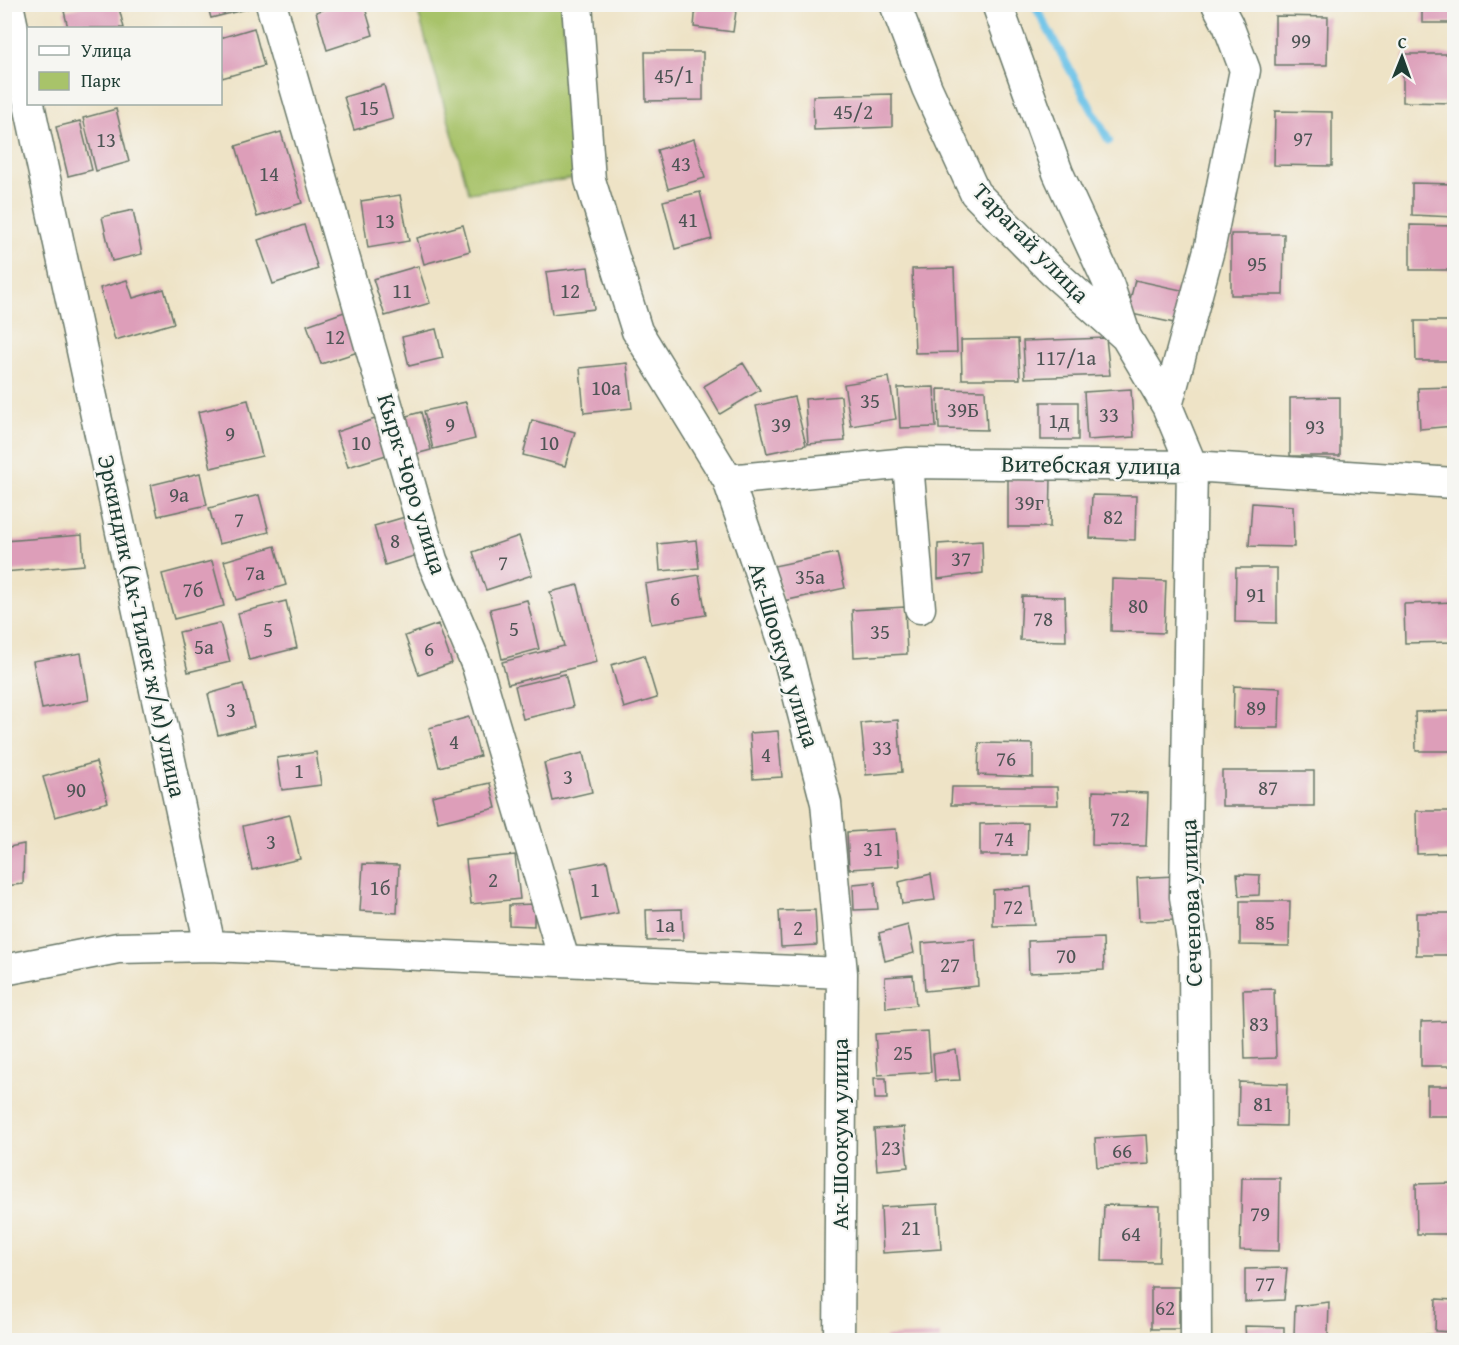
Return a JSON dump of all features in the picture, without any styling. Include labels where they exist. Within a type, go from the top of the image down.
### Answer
[{"type":"street","name":"Эркиндик (Ак-Тилек ж/м) улица","points":[[8,4],[27,92]]},
{"type":"street","name":"Кырк-Чоро улица","points":[[271,4],[432,560],[477,666],[564,960]]},
{"type":"street","name":"Ак-Шоокум улица","points":[[577,4],[590,180],[637,331],[728,480],[787,652],[826,803],[842,973],[839,1341]]},
{"type":"street","name":"Тарагай улица","points":[[895,4],[927,88],[975,193],[1052,271],[1126,337],[1167,406],[1192,466]]},
{"type":"street","points":[[997,4],[1058,173],[1107,280],[1126,337]]},
{"type":"street","points":[[1167,406],[1210,246],[1245,70],[1228,25],[1217,4]]},
{"type":"street","name":"Эркиндик (Ак-Тилек ж/м) улица","points":[[30,105],[210,946]]},
{"type":"street","points":[[908,463],[920,608]]},
{"type":"street","name":"Витебская улица","points":[[728,480],[908,463],[1192,466],[1455,483]]},
{"type":"street","name":"Сеченова улица","points":[[1192,466],[1185,897],[1194,953],[1196,1341]]},
{"type":"street","points":[[4,970],[118,948],[210,946],[842,973]]},
{"type":"green space","points":[[416,5],[562,5],[576,178],[469,193]]},
{"type":"building","points":[[92,4],[118,4],[124,27],[68,27],[64,11]]},
{"type":"building","points":[[207,4],[246,4],[247,9],[211,18]]},
{"type":"building","points":[[340,4],[364,4],[373,35],[327,50],[316,12]]},
{"type":"building","points":[[696,4],[737,4],[733,32],[694,27]]},
{"type":"building","points":[[1422,4],[1454,4],[1454,23],[1422,23]]},
{"type":"building","points":[[1275,16],[1328,17],[1327,65],[1275,65]]},
{"type":"building","points":[[254,28],[264,66],[222,78],[222,37]]},
{"type":"building","points":[[645,52],[703,52],[703,100],[646,101]]},
{"type":"building","points":[[1403,54],[1454,54],[1454,103],[1403,102]]},
{"type":"building","points":[[384,85],[393,119],[354,130],[344,97]]},
{"type":"building","points":[[892,94],[892,127],[814,130],[813,96]]},
{"type":"building","points":[[4,99],[9,115],[4,116]]},
{"type":"building","points":[[116,109],[129,162],[96,171],[83,118]]},
{"type":"building","points":[[1275,111],[1332,112],[1332,166],[1274,165]]},
{"type":"building","points":[[80,121],[92,170],[68,176],[56,127]]},
{"type":"building","points":[[281,132],[302,203],[257,217],[236,146]]},
{"type":"building","points":[[694,139],[705,178],[668,189],[657,150]]},
{"type":"building","points":[[1412,183],[1454,184],[1454,217],[1412,215]]},
{"type":"building","points":[[700,192],[712,239],[675,249],[663,201]]},
{"type":"building","points":[[400,195],[409,241],[368,248],[361,201]]},
{"type":"building","points":[[133,210],[142,254],[112,261],[102,217]]},
{"type":"building","points":[[304,225],[318,269],[273,284],[258,240]]},
{"type":"building","points":[[463,225],[470,251],[424,264],[417,238]]},
{"type":"building","points":[[1410,225],[1454,226],[1454,270],[1410,270]]},
{"type":"building","points":[[1231,234],[1284,234],[1283,295],[1231,295]]},
{"type":"building","points":[[418,266],[430,303],[385,316],[373,279]]},
{"type":"building","points":[[588,267],[594,309],[552,314],[546,272]]},
{"type":"building","points":[[954,268],[957,352],[915,353],[912,269]]},
{"type":"building","points":[[127,280],[133,298],[164,289],[174,323],[115,340],[100,288]]},
{"type":"building","points":[[1135,280],[1186,291],[1179,324],[1127,313]]},
{"type":"building","points":[[350,310],[364,350],[321,364],[307,325]]},
{"type":"building","points":[[1415,321],[1454,321],[1454,361],[1416,361]]},
{"type":"building","points":[[436,329],[443,358],[409,366],[402,337]]},
{"type":"building","points":[[1106,338],[1110,375],[1025,378],[1023,341]]},
{"type":"building","points":[[1018,339],[1020,379],[962,379],[961,340]]},
{"type":"building","points":[[627,363],[632,408],[584,413],[580,368]]},
{"type":"building","points":[[743,363],[760,390],[720,414],[704,386]]},
{"type":"building","points":[[889,377],[896,419],[851,426],[844,384]]},
{"type":"building","points":[[934,387],[936,427],[900,428],[898,388]]},
{"type":"building","points":[[1454,387],[1454,426],[1420,429],[1418,388]]},
{"type":"building","points":[[938,389],[985,390],[987,430],[939,429]]},
{"type":"building","points":[[1131,389],[1134,437],[1087,440],[1084,392]]},
{"type":"building","points":[[841,396],[845,441],[808,444],[805,399]]},
{"type":"building","points":[[794,397],[806,445],[767,453],[756,406]]},
{"type":"building","points":[[1340,397],[1340,456],[1290,456],[1290,398]]},
{"type":"building","points":[[248,400],[262,456],[211,468],[198,412]]},
{"type":"building","points":[[466,402],[475,439],[433,449],[424,411]]},
{"type":"building","points":[[1041,402],[1078,402],[1078,440],[1041,440]]},
{"type":"building","points":[[421,412],[431,450],[412,455],[403,417]]},
{"type":"building","points":[[375,419],[386,455],[348,467],[336,432]]},
{"type":"building","points":[[532,420],[575,432],[565,466],[523,455]]},
{"type":"building","points":[[200,473],[207,505],[158,516],[151,485]]},
{"type":"building","points":[[1008,478],[1051,478],[1050,527],[1008,527]]},
{"type":"building","points":[[259,495],[269,532],[219,544],[209,508]]},
{"type":"building","points":[[1092,495],[1136,496],[1135,540],[1090,538]]},
{"type":"building","points":[[1252,503],[1293,506],[1294,547],[1249,546]]},
{"type":"building","points":[[405,517],[417,555],[385,565],[374,526]]},
{"type":"building","points":[[82,535],[84,565],[4,572],[4,541]]},
{"type":"building","points":[[519,536],[532,575],[486,590],[473,552]]},
{"type":"building","points":[[696,540],[699,568],[660,571],[658,544]]},
{"type":"building","points":[[982,541],[983,573],[938,579],[938,544]]},
{"type":"building","points":[[275,546],[286,585],[236,600],[224,561]]},
{"type":"building","points":[[837,553],[845,588],[783,601],[774,566]]},
{"type":"building","points":[[212,561],[224,606],[174,619],[162,574]]},
{"type":"building","points":[[1236,568],[1277,568],[1277,623],[1235,622]]},
{"type":"building","points":[[699,575],[706,615],[651,624],[645,584]]},
{"type":"building","points":[[1112,579],[1166,581],[1164,633],[1111,631]]},
{"type":"building","points":[[578,585],[597,662],[508,684],[502,662],[564,646],[550,592]]},
{"type":"building","points":[[1022,596],[1065,597],[1066,641],[1020,640]]},
{"type":"building","points":[[527,600],[539,649],[502,659],[490,609]]},
{"type":"building","points":[[286,601],[297,648],[249,660],[238,613]]},
{"type":"building","points":[[1454,602],[1454,642],[1405,643],[1404,604]]},
{"type":"building","points":[[905,607],[907,654],[854,657],[852,610]]},
{"type":"building","points":[[220,623],[230,662],[188,672],[179,632]]},
{"type":"building","points":[[438,624],[452,663],[419,675],[405,636]]},
{"type":"building","points":[[81,653],[89,700],[42,709],[33,661]]},
{"type":"building","points":[[644,655],[657,698],[624,708],[611,665]]},
{"type":"building","points":[[565,674],[573,707],[523,719],[515,686]]},
{"type":"building","points":[[243,684],[254,726],[218,735],[208,694]]},
{"type":"building","points":[[1234,686],[1280,688],[1279,728],[1233,728]]},
{"type":"building","points":[[1454,711],[1454,751],[1416,751],[1415,712]]},
{"type":"building","points":[[469,717],[480,756],[439,767],[429,728]]},
{"type":"building","points":[[898,720],[902,772],[866,775],[861,723]]},
{"type":"building","points":[[778,731],[782,777],[753,779],[750,733]]},
{"type":"building","points":[[979,743],[1033,744],[1033,777],[978,775]]},
{"type":"building","points":[[316,752],[321,785],[282,790],[277,758]]},
{"type":"building","points":[[583,753],[592,792],[553,801],[544,763]]},
{"type":"building","points":[[96,762],[108,802],[55,817],[43,777]]},
{"type":"building","points":[[1222,771],[1314,771],[1314,806],[1222,806]]},
{"type":"building","points":[[490,783],[496,808],[438,822],[432,796]]},
{"type":"building","points":[[952,787],[1057,787],[1058,805],[951,805]]},
{"type":"building","points":[[1093,791],[1148,793],[1146,846],[1092,845]]},
{"type":"building","points":[[1416,811],[1454,811],[1454,853],[1417,854]]},
{"type":"building","points":[[290,815],[300,859],[252,870],[243,826]]},
{"type":"building","points":[[1028,823],[1027,855],[980,855],[980,824]]},
{"type":"building","points":[[896,829],[899,866],[849,869],[847,832]]},
{"type":"building","points":[[24,844],[23,884],[4,886],[4,848]]},
{"type":"building","points":[[515,855],[520,899],[471,904],[466,860]]},
{"type":"building","points":[[607,861],[618,913],[582,920],[571,868]]},
{"type":"building","points":[[363,864],[399,865],[397,913],[360,911]]},
{"type":"building","points":[[931,874],[935,900],[902,904],[899,882]]},
{"type":"building","points":[[1237,874],[1260,875],[1259,895],[1239,896]]},
{"type":"building","points":[[1174,876],[1176,920],[1139,921],[1137,878]]},
{"type":"building","points":[[875,882],[878,909],[854,910],[853,884]]},
{"type":"building","points":[[1031,887],[1034,925],[993,926],[993,890]]},
{"type":"building","points":[[1240,901],[1290,901],[1289,946],[1240,945]]},
{"type":"building","points":[[534,904],[534,926],[509,925],[509,905]]},
{"type":"building","points":[[682,909],[683,940],[647,941],[646,910]]},
{"type":"building","points":[[815,910],[817,945],[781,947],[779,911]]},
{"type":"building","points":[[1416,913],[1454,913],[1454,955],[1416,955]]},
{"type":"building","points":[[908,925],[914,953],[885,961],[879,933]]},
{"type":"building","points":[[1103,938],[1104,970],[1029,973],[1028,941]]},
{"type":"building","points":[[975,939],[978,986],[925,991],[922,943]]},
{"type":"building","points":[[913,975],[916,1005],[886,1008],[885,977]]},
{"type":"building","points":[[1274,989],[1276,1058],[1245,1059],[1243,990]]},
{"type":"building","points":[[1454,1021],[1454,1066],[1421,1066],[1421,1022]]},
{"type":"building","points":[[928,1031],[931,1072],[878,1075],[875,1034]]},
{"type":"building","points":[[956,1050],[960,1080],[935,1081],[933,1054]]},
{"type":"building","points":[[874,1078],[886,1078],[887,1099],[875,1099]]},
{"type":"building","points":[[1239,1082],[1287,1084],[1286,1126],[1238,1125]]},
{"type":"building","points":[[1427,1086],[1454,1086],[1454,1116],[1427,1116]]},
{"type":"building","points":[[904,1127],[908,1167],[877,1170],[874,1129]]},
{"type":"building","points":[[1147,1135],[1149,1164],[1097,1167],[1095,1138]]},
{"type":"building","points":[[1242,1178],[1280,1178],[1279,1251],[1240,1250]]},
{"type":"building","points":[[1454,1183],[1454,1234],[1417,1234],[1416,1184]]},
{"type":"building","points":[[938,1204],[941,1249],[883,1253],[881,1207]]},
{"type":"building","points":[[1104,1205],[1160,1206],[1159,1262],[1102,1261]]},
{"type":"building","points":[[1287,1268],[1284,1300],[1245,1302],[1245,1269]]},
{"type":"building","points":[[1151,1287],[1179,1287],[1179,1329],[1151,1329]]},
{"type":"building","points":[[1436,1299],[1454,1300],[1454,1332],[1435,1331]]},
{"type":"building","points":[[1329,1302],[1328,1337],[1294,1336],[1295,1306]]},
{"type":"building","points":[[1245,1326],[1284,1327],[1284,1340],[1246,1340]]},
{"type":"building","points":[[940,1334],[940,1340],[885,1340],[885,1337]]},
{"type":"building","points":[[1454,1334],[1454,1340],[1407,1340],[1407,1335]]},
{"type":"waterway","points":[[1034,4],[1109,141]]}]
